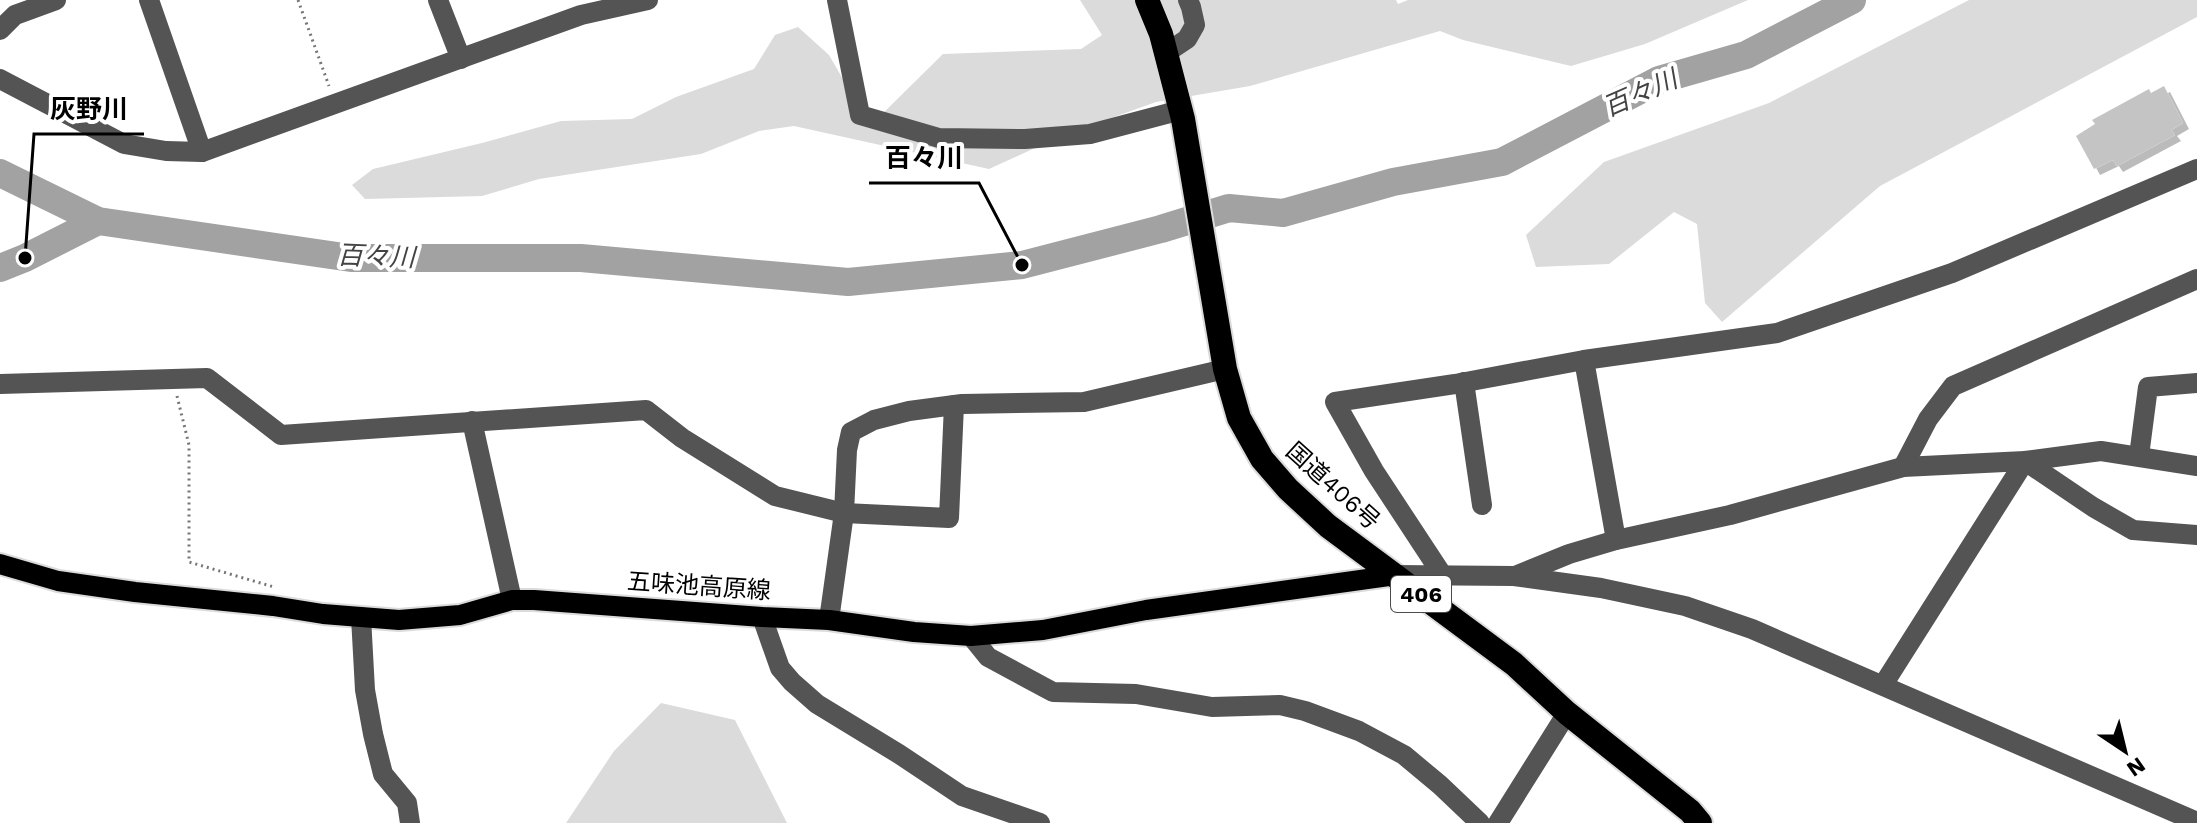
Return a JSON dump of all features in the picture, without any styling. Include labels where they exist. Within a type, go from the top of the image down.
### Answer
[{"type":"highway","name":"国道406号","points":[[1147,0],[1161,34],[1182,115],[1225,369],[1239,418],[1262,459],[1288,489],[1328,526],[1514,664],[1567,713],[1690,811],[1700,823]]},
{"type":"main road","name":"五味池高原線","points":[[0,564],[58,581],[135,592],[399,620],[460,615],[512,600],[534,600],[829,620],[914,632],[971,636],[1043,630],[1146,610],[1396,575]]},
{"type":"street","points":[[0,30],[15,15],[56,0]]},
{"type":"street","points":[[149,0],[202,152]]},
{"type":"street","points":[[438,0],[461,59]]},
{"type":"street","points":[[0,79],[124,144],[166,151],[202,152],[581,15],[648,0]]},
{"type":"street","points":[[837,0],[860,115],[939,138],[1025,139],[1090,134],[1182,115]]},
{"type":"street","points":[[1166,53],[1187,39],[1195,25],[1188,0]]},
{"type":"street","points":[[1443,576],[1374,471],[1335,402],[1584,360],[1777,333],[1952,273],[2197,169]]},
{"type":"street","points":[[1903,467],[1928,419],[1953,386],[2197,279]]},
{"type":"street","points":[[1584,360],[1616,540]]},
{"type":"street","points":[[829,620],[844,513],[847,450],[851,432],[874,420],[909,411],[954,405],[1084,402],[1225,369]]},
{"type":"street","points":[[0,384],[207,378],[281,435],[646,410],[682,438],[775,496],[844,513],[949,518],[954,405]]},
{"type":"street","points":[[1464,382],[1482,505]]},
{"type":"street","points":[[2139,456],[2148,387],[2197,383]]},
{"type":"street","points":[[472,421],[512,600]]},
{"type":"street","points":[[1514,576],[1569,554],[1616,540],[1730,515],[1903,467],[2025,461],[2101,451],[2197,466]]},
{"type":"street","points":[[2025,461],[2133,530],[2197,535]]},
{"type":"street","points":[[1883,685],[2025,461]]},
{"type":"street","points":[[1396,575],[1514,576],[1601,588],[1685,606],[1752,629],[2190,821]]},
{"type":"street","points":[[361,617],[365,690],[373,734],[383,774],[407,803],[410,823]]},
{"type":"street","points":[[762,617],[780,668],[817,704],[962,796],[1040,823]]},
{"type":"street","points":[[971,636],[988,657],[1053,692],[1136,694],[1212,707],[1280,705],[1305,711],[1359,731],[1404,755],[1480,823]]},
{"type":"street","points":[[1498,823],[1567,713]]},
{"type":"path","points":[[298,0],[335,105]]},
{"type":"path","points":[[173,379],[189,445],[189,562],[276,587]]},
{"type":"shaded area","points":[[1080,0],[1396,0],[1398,4],[1408,0],[1748,0],[1645,44],[1571,66],[1463,40],[1440,31],[1250,86],[1156,102],[1061,136],[989,169],[794,126],[759,131],[701,154],[539,179],[482,196],[365,199],[352,185],[373,169],[561,121],[632,119],[676,97],[754,69],[775,35],[798,27],[829,55],[870,126],[943,54],[1081,49],[1102,35]]},
{"type":"shaded area","points":[[1969,0],[2197,0],[2197,17],[1880,186],[1722,322],[1705,303],[1697,224],[1674,212],[1609,264],[1536,267],[1526,235],[1604,162],[1769,103]]},
{"type":"shaded area","points":[[661,703],[735,720],[787,823],[566,823],[614,751]]},
{"type":"building","points":[[2164,86],[2183,123],[2171,130],[2175,135],[2117,166],[2113,160],[2094,169],[2076,136],[2095,124],[2092,120],[2149,89],[2151,93]]},
{"type":"waterway","name":"百々川","points":[[0,173],[98,221],[351,258],[581,258],[848,282],[1022,265],[1229,208],[1283,213],[1393,182],[1502,162],[1659,80],[1746,55],[1852,0]]},
{"type":"waterway","points":[[0,268],[98,221]]},
{"type":"place","name":"灰野川","points":[[25,258]]},
{"type":"place","name":"百々川","points":[[1022,265]]}]
